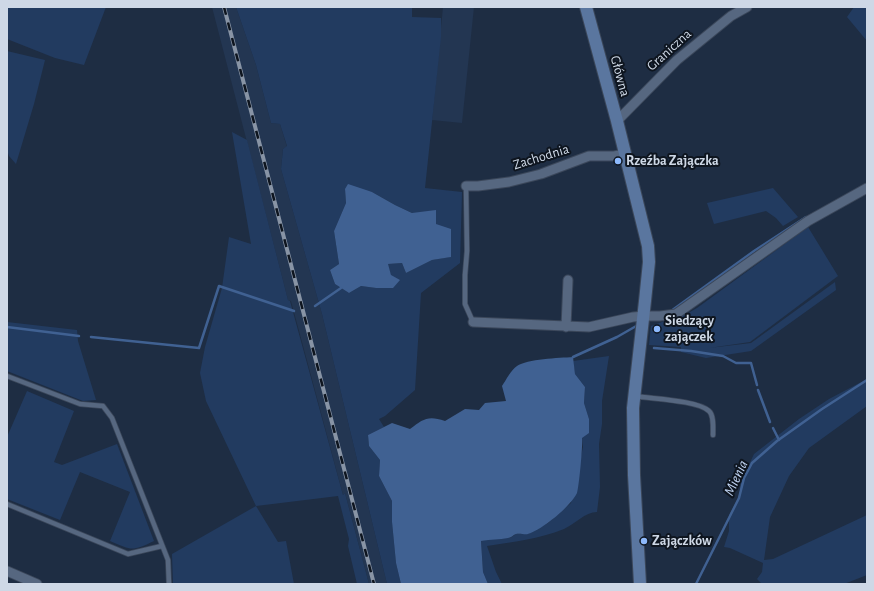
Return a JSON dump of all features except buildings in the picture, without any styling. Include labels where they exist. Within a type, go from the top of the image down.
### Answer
[{"type":"main road","name":"Główna","points":[[586,7],[617,121],[648,246],[649,262],[633,408],[640,584]]},
{"type":"street","name":"Graniczna","points":[[617,121],[677,60],[731,16],[746,7]]},
{"type":"street","name":"Zachodnia","points":[[466,186],[509,182],[541,174],[589,156],[614,156],[625,154]]},
{"type":"street","points":[[473,322],[589,328],[633,317],[676,314],[808,221],[867,188]]},
{"type":"street","points":[[566,327],[568,280]]},
{"type":"street","points":[[7,571],[37,584]]},
{"type":"lane","points":[[466,186],[467,251],[465,304],[473,322]]},
{"type":"lane","points":[[7,376],[80,404],[104,406],[112,418],[168,560],[169,584]]},
{"type":"lane","points":[[635,396],[686,403],[701,407],[709,411],[712,417],[713,435]]},
{"type":"lane","points":[[7,504],[128,554],[162,546]]},
{"type":"shaded area","points":[[7,7],[106,7],[84,65],[55,58],[7,39]]},
{"type":"shaded area","points":[[212,7],[236,7],[256,65],[271,123],[280,124],[287,147],[283,149],[281,169],[322,314],[387,584],[369,584],[345,493],[343,495],[291,301],[288,300]]},
{"type":"shaded area","points":[[236,7],[412,7],[412,17],[441,18],[441,37],[425,188],[462,192],[460,263],[421,293],[415,390],[385,416],[379,419],[384,427],[368,435],[369,446],[380,460],[379,476],[392,501],[392,522],[396,563],[401,584],[387,584],[322,314],[281,169],[283,149],[287,146],[280,124],[271,123],[256,65]],"holes":[[[345,189],[372,192],[395,205],[436,224],[450,257],[432,260],[406,273],[402,263],[387,264],[391,275],[376,288],[361,286],[349,293],[335,284],[330,270],[339,264],[334,231],[346,203]]]},
{"type":"shaded area","points":[[443,7],[474,7],[462,123],[432,120]]},
{"type":"shaded area","points":[[854,7],[867,7],[867,41],[847,17]]},
{"type":"shaded area","points":[[7,51],[45,60],[34,104],[16,164],[9,156],[7,150]]},
{"type":"shaded area","points":[[232,132],[247,140],[288,300],[290,301],[343,495],[345,493],[369,584],[357,584],[348,546],[349,539],[338,496],[256,506],[206,401],[200,373],[205,347],[222,288],[229,237],[251,244]]},
{"type":"shaded area","points":[[348,184],[372,192],[412,213],[436,210],[436,224],[451,229],[451,257],[432,260],[406,273],[402,263],[388,264],[391,275],[400,280],[393,288],[361,286],[349,293],[335,284],[330,270],[339,264],[334,231],[346,203],[345,189]]},
{"type":"shaded area","points":[[773,188],[798,217],[783,226],[776,218],[766,211],[714,224],[707,203]]},
{"type":"shaded area","points":[[808,227],[838,276],[750,342],[709,348],[751,343],[835,282],[836,290],[751,351],[706,358],[681,352],[681,347],[649,345],[651,326],[697,308]]},
{"type":"shaded area","points":[[7,322],[77,330],[78,341],[96,400],[83,401],[7,371]]},
{"type":"shaded area","points":[[609,356],[602,401],[602,424],[599,444],[600,487],[597,512],[588,514],[568,527],[555,532],[526,540],[487,546],[502,584],[488,584],[483,572],[481,541],[494,538],[510,538],[516,534],[528,534],[548,523],[571,503],[583,447],[582,438],[589,419],[584,403],[585,387],[575,374],[573,361]]},
{"type":"shaded area","points":[[573,357],[575,374],[585,387],[584,403],[589,419],[589,433],[582,438],[579,483],[577,493],[574,498],[556,517],[534,532],[527,534],[516,534],[509,538],[481,541],[483,572],[488,584],[401,584],[396,563],[392,522],[392,501],[379,476],[380,460],[369,446],[368,435],[392,423],[410,429],[422,420],[434,418],[445,421],[465,409],[479,410],[485,403],[506,401],[502,386],[517,366],[535,360]]},
{"type":"shaded area","points":[[867,379],[867,406],[809,448],[789,476],[770,517],[764,560],[773,559],[867,515],[867,575],[844,584],[762,584],[757,579],[762,572],[763,563],[730,548],[724,547],[729,531],[729,515],[739,497],[741,482],[754,454],[799,419],[829,399]]},
{"type":"shaded area","points":[[27,391],[74,411],[54,462],[62,465],[117,444],[154,541],[141,547],[128,548],[110,541],[130,492],[80,472],[60,520],[7,499],[7,437]]},
{"type":"shaded area","points":[[256,506],[278,542],[286,541],[294,584],[173,584],[172,554]]},
{"type":"waterway","points":[[671,311],[754,251],[806,217]]},
{"type":"waterway","points":[[91,337],[199,348],[219,286],[294,311]]},
{"type":"waterway","points":[[315,306],[341,288]]},
{"type":"waterway","points":[[573,357],[617,337],[638,325]]},
{"type":"waterway","points":[[7,327],[79,336]]},
{"type":"waterway","points":[[654,348],[691,351],[723,356],[736,363],[751,363],[757,385]]},
{"type":"waterway","name":"Mienia","points":[[696,584],[739,498],[744,478],[752,463],[777,441],[822,409],[867,380]]},
{"type":"waterway","points":[[758,390],[770,422]]},
{"type":"waterway","points":[[773,428],[779,440]]},
{"type":"railway","points":[[224,7],[374,584]]},
{"type":"place","name":"Rzeźba Zajączka","points":[[618,161]]},
{"type":"place","name":"Siedzący zajączek","points":[[657,329]]},
{"type":"place","name":"Zajączków","points":[[644,541]]}]
